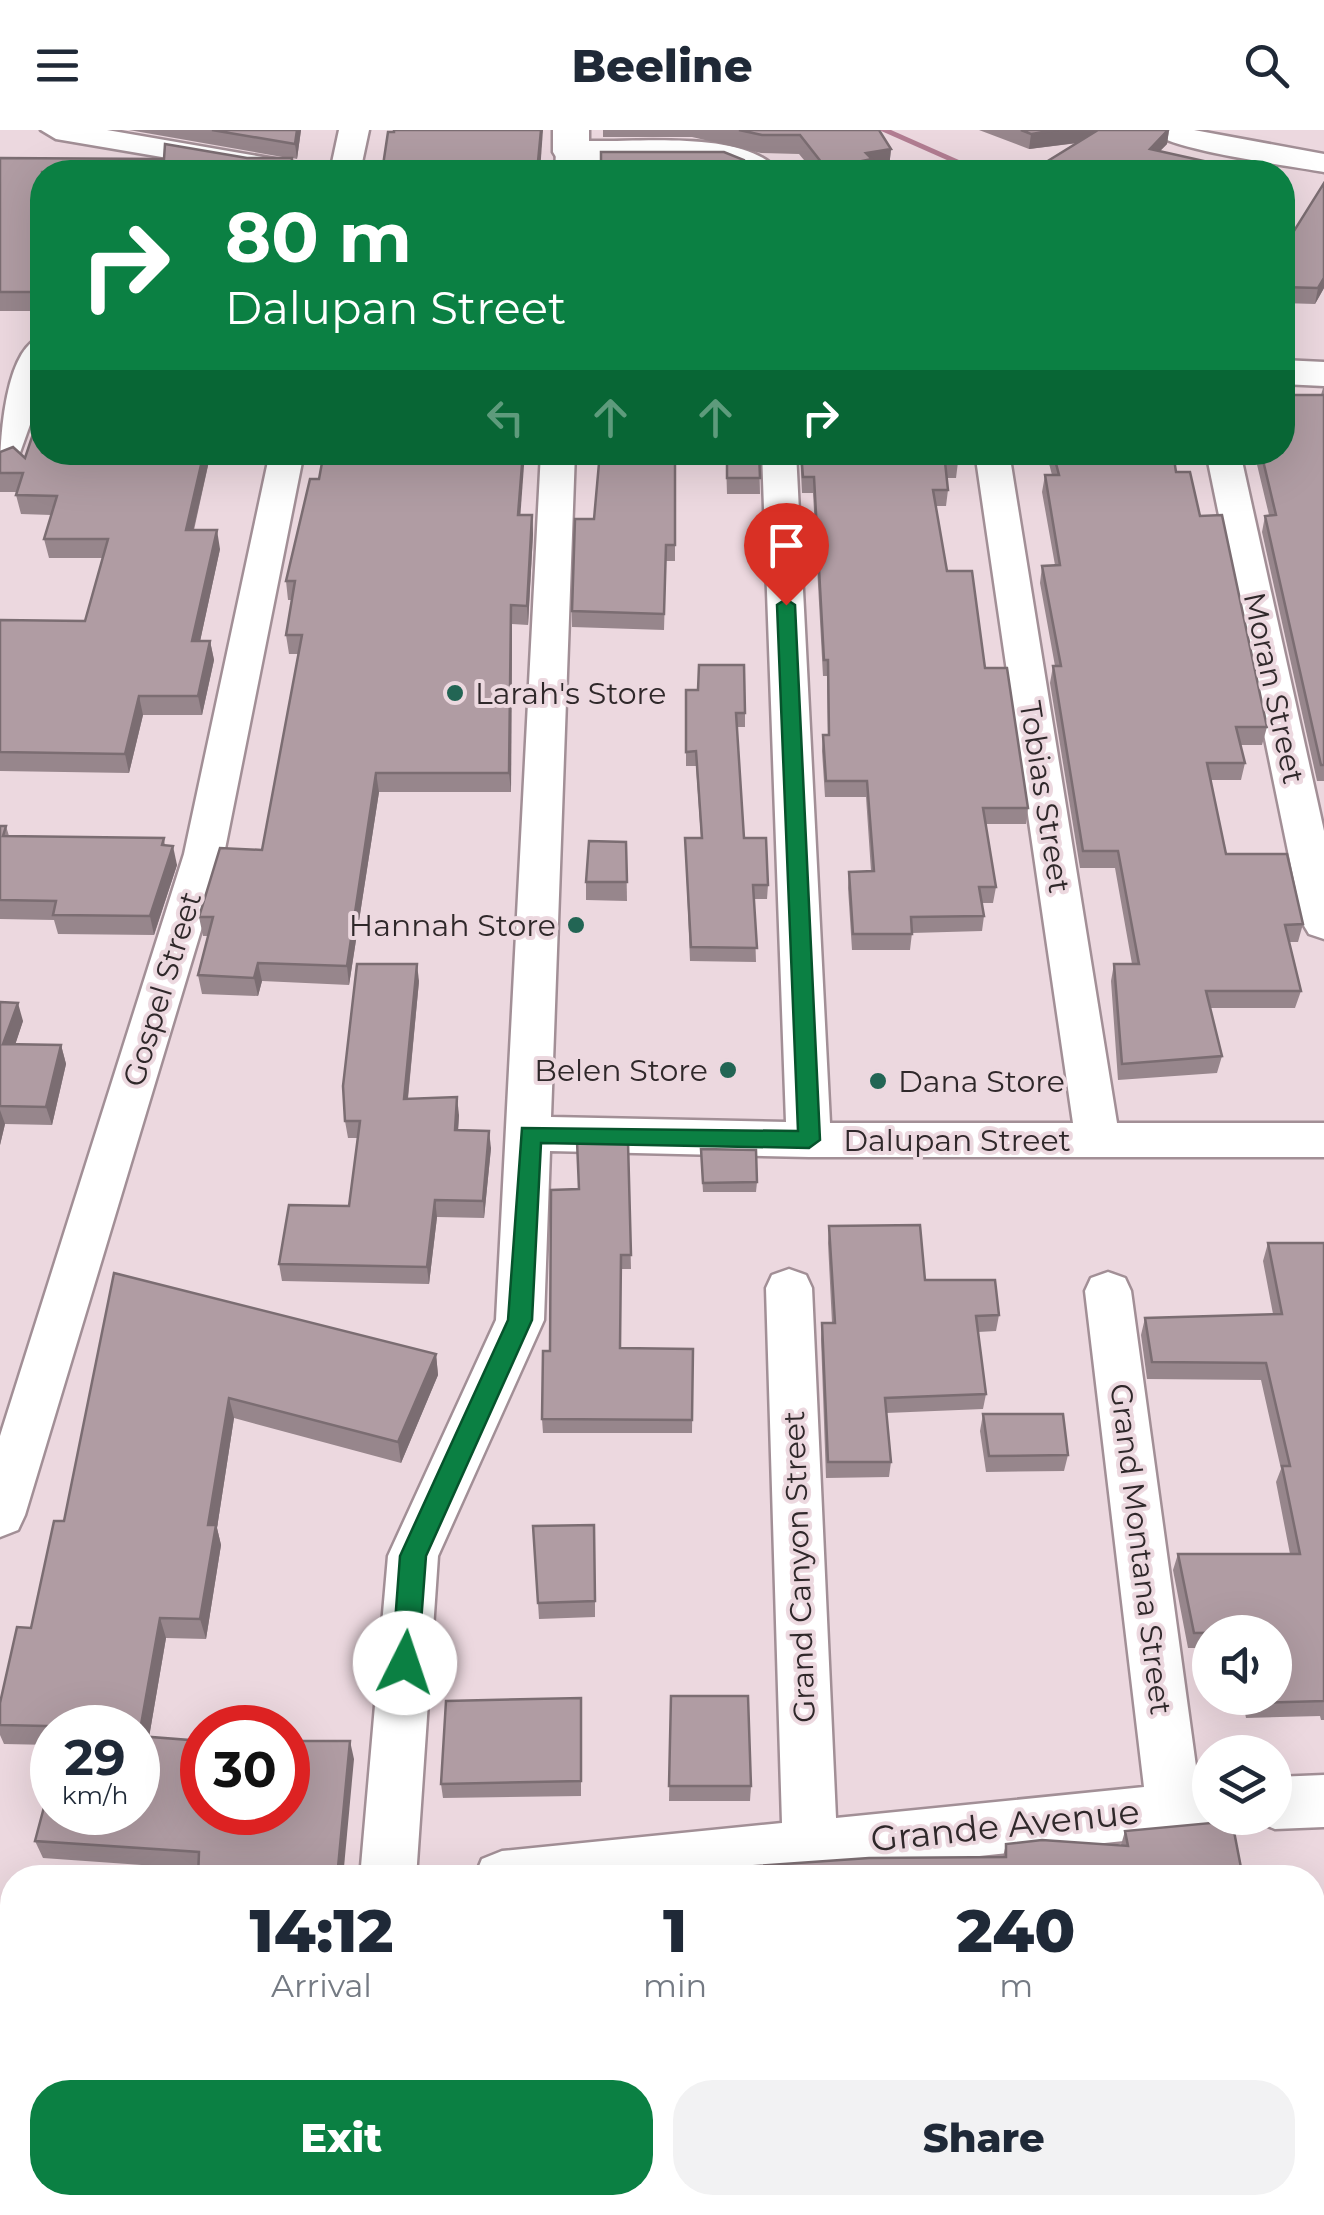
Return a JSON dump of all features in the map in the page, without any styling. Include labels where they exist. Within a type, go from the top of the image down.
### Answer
[{"type":"street","points":[[56,130],[229,160]]},
{"type":"street","points":[[347,160],[354,130]]},
{"type":"street","points":[[1165,130],[1192,140],[1324,164]]},
{"type":"street","points":[[113,160],[120,141]]},
{"type":"street","points":[[571,152],[729,153],[746,160]]},
{"type":"street","points":[[1295,373],[1324,374]]},
{"type":"street","points":[[0,460],[30,379]]},
{"type":"street","name":"Gospel Street","points":[[0,1516],[204,854],[284,465]]},
{"type":"street","points":[[389,1865],[413,1556],[520,1320],[557,465]]},
{"type":"street","points":[[780,465],[809,1140]]},
{"type":"street","name":"Tobias Street","points":[[994,465],[1098,1141]]},
{"type":"street","name":"Moran Street","points":[[1227,465],[1324,924]]},
{"type":"street","name":"Dalupan Street","points":[[530,1134],[809,1140],[1324,1140]]},
{"type":"street","name":"Grand Canyon Street","points":[[789,1288],[810,1846]]},
{"type":"street","name":"Grand Montana Street","points":[[1108,1292],[1192,1806]]},
{"type":"street","points":[[1292,1802],[1324,1801]]},
{"type":"street","name":"Grande Avenue","points":[[627,1865],[1192,1806]]},
{"type":"building","points":[[212,130],[297,130],[295,144]]},
{"type":"building","points":[[541,130],[538,160],[384,160],[388,132]]},
{"type":"building","points":[[739,130],[879,130],[891,149],[866,153],[872,159],[867,160],[820,160],[800,135],[762,135]]},
{"type":"building","points":[[1021,130],[1058,130],[1031,134]]},
{"type":"building","points":[[1098,130],[1168,130],[1150,149],[1200,160],[1049,160]]},
{"type":"building","points":[[165,144],[247,158],[292,158],[292,160],[30,160],[30,292],[0,292],[0,158],[164,159]]},
{"type":"building","points":[[601,152],[724,152],[744,160],[601,160]]},
{"type":"building","points":[[1324,183],[1324,278],[1318,288],[1295,287],[1295,229]]},
{"type":"building","points":[[1295,395],[1324,395],[1324,765],[1265,516],[1276,515],[1264,465],[1295,465]]},
{"type":"building","points":[[30,443],[30,465],[201,465],[186,530],[217,530],[192,641],[210,641],[198,696],[139,696],[125,754],[0,752],[0,620],[85,621],[108,539],[44,539],[57,496],[16,495],[23,473],[0,473],[0,452],[13,447],[25,458]]},
{"type":"building","points":[[322,465],[522,465],[518,515],[532,515],[527,606],[511,605],[509,773],[376,773],[347,966],[258,963],[254,978],[198,975],[213,917],[199,917],[220,848],[262,850],[302,635],[286,635],[295,581],[286,581],[310,479],[319,479]]},
{"type":"building","points":[[599,465],[675,465],[675,545],[666,545],[664,614],[572,611],[575,519],[594,519]]},
{"type":"building","points":[[727,465],[760,465],[760,478],[727,478]]},
{"type":"building","points":[[802,465],[945,465],[948,490],[933,490],[947,571],[972,571],[985,668],[1007,668],[1028,808],[983,808],[996,887],[979,887],[984,916],[911,917],[912,934],[853,934],[849,872],[874,871],[867,781],[826,781],[823,735],[829,735],[828,660],[824,660],[814,477],[803,477]]},
{"type":"building","points":[[1056,465],[1175,465],[1176,472],[1190,472],[1200,516],[1222,515],[1267,727],[1236,727],[1245,763],[1207,763],[1226,854],[1287,854],[1303,924],[1285,925],[1301,991],[1206,991],[1222,1056],[1122,1064],[1114,964],[1139,964],[1118,851],[1083,851],[1053,666],[1061,666],[1042,566],[1060,565],[1045,475],[1059,475]]},
{"type":"building","points":[[699,665],[744,665],[745,713],[736,713],[744,838],[766,838],[768,885],[753,885],[757,948],[691,947],[685,838],[702,838],[696,751],[686,752],[686,690],[698,690]]},
{"type":"building","points":[[0,826],[6,826],[3,836],[164,838],[162,845],[173,846],[150,916],[53,915],[56,901],[0,900]]},
{"type":"building","points":[[589,841],[626,842],[627,882],[586,882]]},
{"type":"building","points":[[357,964],[417,964],[404,1099],[457,1097],[455,1130],[489,1131],[483,1201],[435,1200],[427,1267],[279,1264],[289,1205],[349,1206],[360,1121],[345,1121],[343,1086]]},
{"type":"building","points":[[0,1002],[18,1003],[3,1044],[61,1045],[46,1107],[0,1106]]},
{"type":"building","points":[[577,1141],[628,1142],[631,1255],[621,1255],[620,1348],[693,1349],[692,1420],[542,1419],[543,1351],[550,1351],[551,1190],[579,1189]]},
{"type":"building","points":[[701,1149],[756,1150],[757,1182],[703,1183]]},
{"type":"building","points":[[920,1225],[925,1280],[995,1280],[999,1315],[976,1316],[986,1394],[885,1398],[891,1462],[828,1462],[822,1323],[835,1323],[829,1226]]},
{"type":"building","points":[[1268,1243],[1324,1243],[1324,1701],[1292,1702],[1292,1615],[1192,1615],[1192,1623],[1178,1554],[1300,1554],[1282,1466],[1290,1466],[1266,1363],[1152,1362],[1145,1318],[1282,1314]]},
{"type":"building","points":[[114,1273],[436,1354],[398,1442],[229,1398],[208,1525],[216,1525],[200,1619],[160,1618],[145,1705],[30,1705],[30,1726],[0,1725],[0,1703],[17,1627],[31,1628],[54,1521],[64,1521]]},
{"type":"building","points":[[983,1414],[1063,1414],[1068,1455],[989,1456]]},
{"type":"building","points":[[594,1525],[595,1601],[538,1603],[533,1526]]},
{"type":"building","points":[[671,1696],[748,1696],[751,1786],[669,1786]]},
{"type":"building","points":[[581,1698],[581,1781],[441,1784],[446,1701]]},
{"type":"building","points":[[160,1738],[180,1739],[180,1835],[310,1835],[310,1741],[350,1741],[338,1865],[198,1865],[199,1852],[35,1841],[37,1835],[160,1835]]},
{"type":"building","points":[[1192,1825],[1192,1835],[1235,1835],[1240,1865],[770,1865],[869,1858],[1006,1857],[1006,1844],[1042,1840],[1128,1846],[1125,1831]]},
{"type":"waterway","points":[[883,130],[953,160]]},
{"type":"place","name":"Larah's Store","points":[[455,693]]},
{"type":"place","name":"Hannah Store","points":[[576,925]]},
{"type":"place","name":"Belen Store","points":[[728,1070]]},
{"type":"place","name":"Dana Store","points":[[878,1081]]},
{"type":"route","points":[[405,1663],[413,1556],[520,1320],[530,1134],[809,1140],[786,605]]}]
